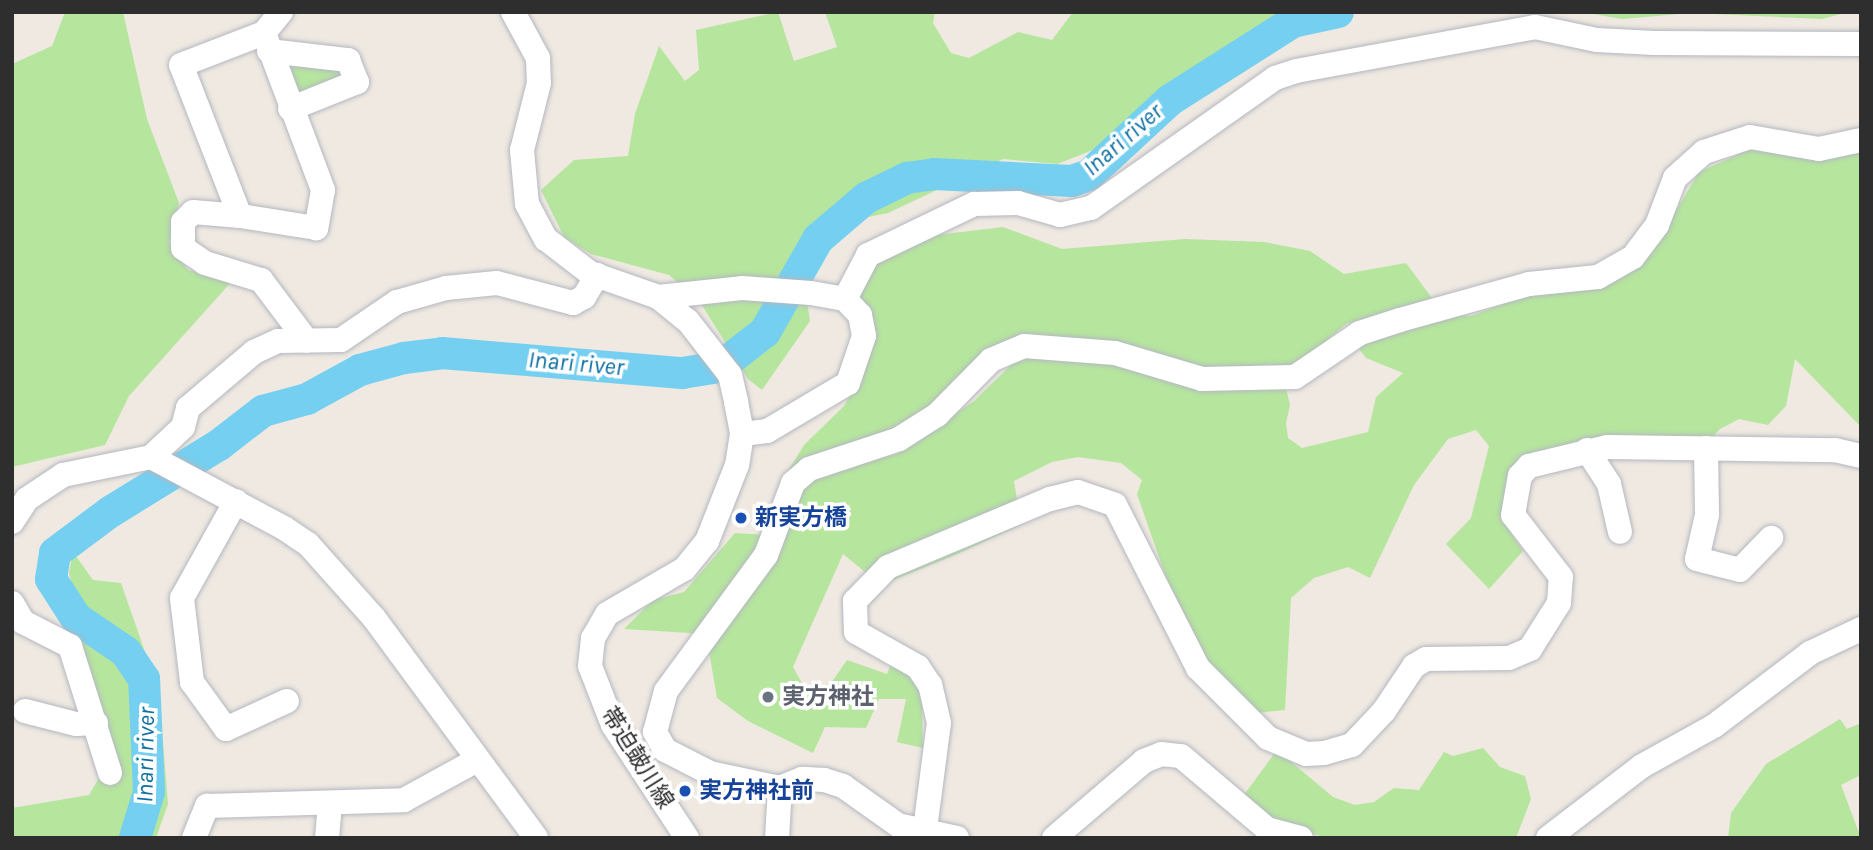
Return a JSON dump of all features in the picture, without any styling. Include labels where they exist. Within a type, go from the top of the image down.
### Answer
[{"type":"street","points":[[281,12],[267,42],[290,109],[323,190],[316,228],[193,212],[183,222],[183,248],[205,263],[261,280],[307,341]]},
{"type":"street","name":"帯迫皷川線","points":[[513,12],[538,58],[539,83],[522,150],[527,204],[546,239],[597,275],[657,297],[688,321],[730,375],[742,435],[737,465],[707,541],[684,569],[607,614],[593,638],[590,666],[612,725],[687,838]]},
{"type":"street","points":[[845,299],[868,255],[974,204],[1018,203],[1060,215],[1091,208],[1275,78],[1296,71],[1535,27],[1597,40],[1654,43],[1861,44]]},
{"type":"street","points":[[240,216],[181,65],[267,42],[348,60],[357,82],[290,109]]},
{"type":"street","points":[[957,838],[925,828],[898,825],[843,786],[824,780],[802,779],[780,788],[683,763],[665,751],[655,732],[656,717],[666,691],[766,555],[793,483],[809,469],[899,439],[937,415],[991,360],[1024,346],[1115,353],[1202,379],[1294,377],[1360,333],[1529,284],[1598,277],[1633,257],[1657,225],[1675,178],[1704,152],[1750,137],[1819,149],[1861,140]]},
{"type":"street","points":[[155,459],[183,427],[188,408],[254,352],[278,341],[341,340],[397,302],[446,288],[497,283],[573,303],[584,297],[597,275]]},
{"type":"street","points":[[657,297],[742,288],[811,293],[845,299],[860,315],[864,336],[848,383],[767,431],[742,435]]},
{"type":"street","points":[[925,828],[939,723],[930,685],[918,667],[856,632],[855,601],[877,573],[1050,499],[1098,495],[1115,505],[1198,668],[1268,738],[1306,754],[1324,753],[1352,745],[1384,711],[1414,666],[1426,659],[1509,658],[1530,649],[1559,603],[1561,577],[1513,515],[1520,476],[1542,459],[1587,450],[1706,448],[1835,450],[1861,456]]},
{"type":"street","points":[[1706,448],[1707,514],[1697,559],[1740,570],[1771,538]]},
{"type":"street","points":[[1587,450],[1609,484],[1620,532]]},
{"type":"street","points":[[12,522],[27,499],[63,475],[155,459],[236,501],[308,544],[374,618],[536,838]]},
{"type":"street","points":[[236,501],[182,598],[192,682],[226,729],[287,701]]},
{"type":"street","points":[[12,603],[23,622],[70,646],[110,773]]},
{"type":"street","points":[[1548,838],[1642,766],[1714,726],[1810,653],[1861,629]]},
{"type":"street","points":[[25,711],[76,724],[96,723]]},
{"type":"street","points":[[1054,838],[1144,761],[1161,754],[1181,756],[1267,834],[1301,838]]},
{"type":"street","points":[[194,838],[207,806],[330,805],[404,800],[477,760]]},
{"type":"street","points":[[777,838],[780,788]]},
{"type":"street","points":[[327,838],[330,805]]},
{"type":"green space","points":[[65,12],[123,12],[147,119],[179,203],[169,243],[188,270],[233,280],[129,396],[105,445],[12,467],[12,64],[52,46]]},
{"type":"green space","points":[[778,12],[794,61],[837,47],[825,12],[935,12],[933,23],[951,53],[969,58],[1018,32],[1052,40],[1073,12],[1296,12],[1275,16],[1151,99],[1093,150],[1057,164],[1003,159],[888,213],[848,221],[811,260],[804,282],[810,321],[762,390],[748,379],[700,302],[669,275],[591,254],[564,237],[541,190],[574,160],[628,156],[635,114],[659,46],[685,81],[699,70],[696,30]]},
{"type":"green space","points":[[1582,12],[1849,12],[1822,19],[1691,13],[1622,19]]},
{"type":"green space","points":[[280,65],[344,66],[348,74],[301,98]]},
{"type":"green space","points":[[1760,145],[1861,150],[1861,427],[1795,359],[1786,406],[1768,425],[1739,419],[1720,429],[1697,455],[1639,448],[1520,478],[1507,527],[1523,551],[1489,589],[1446,544],[1471,518],[1489,446],[1476,430],[1448,439],[1414,485],[1370,578],[1348,567],[1314,578],[1291,598],[1285,710],[1256,713],[1214,674],[1176,606],[1137,494],[1142,480],[1121,463],[1078,457],[1052,462],[1014,481],[1021,525],[955,555],[881,585],[843,554],[793,667],[806,690],[831,683],[847,660],[887,674],[893,659],[914,673],[922,704],[923,748],[897,742],[906,699],[879,699],[866,728],[825,727],[813,753],[748,721],[717,698],[706,634],[624,629],[653,600],[684,592],[735,533],[767,535],[809,477],[897,454],[974,401],[1011,365],[1002,352],[926,415],[788,471],[804,445],[844,406],[865,369],[867,312],[856,289],[869,268],[920,237],[1003,227],[1062,249],[1185,239],[1264,242],[1310,251],[1344,274],[1406,263],[1432,298],[1346,324],[1298,365],[1286,388],[1290,405],[1286,423],[1288,438],[1302,448],[1368,432],[1376,397],[1403,373],[1366,358],[1358,347],[1448,314],[1471,316],[1654,248],[1699,172]]},
{"type":"green space","points":[[73,552],[93,580],[121,583],[159,692],[168,804],[156,838],[12,838],[12,808],[89,795],[99,778],[104,732],[84,664],[66,628],[74,595],[69,573]]},
{"type":"green space","points":[[1840,719],[1847,729],[1861,723],[1861,775],[1841,785],[1861,838],[1728,838],[1731,813],[1766,764]]},
{"type":"green space","points":[[1483,748],[1500,767],[1525,776],[1531,799],[1516,838],[1330,838],[1269,824],[1241,799],[1277,750],[1333,797],[1355,805],[1374,802],[1394,788],[1419,790],[1444,752],[1453,756]]},
{"type":"waterway","name":"Inari river","points":[[135,838],[149,792],[144,679],[126,652],[76,618],[51,579],[55,553],[110,512],[219,445],[263,411],[307,399],[360,370],[404,358],[442,353],[682,373],[720,367],[765,332],[818,239],[866,198],[907,178],[934,174],[1072,181],[1089,175],[1170,100],[1293,22],[1338,12]]},
{"type":"place","name":"新実方橋","points":[[741,518]]},
{"type":"place","name":"実方神社","points":[[768,697]]},
{"type":"place","name":"実方神社前","points":[[685,791]]}]
